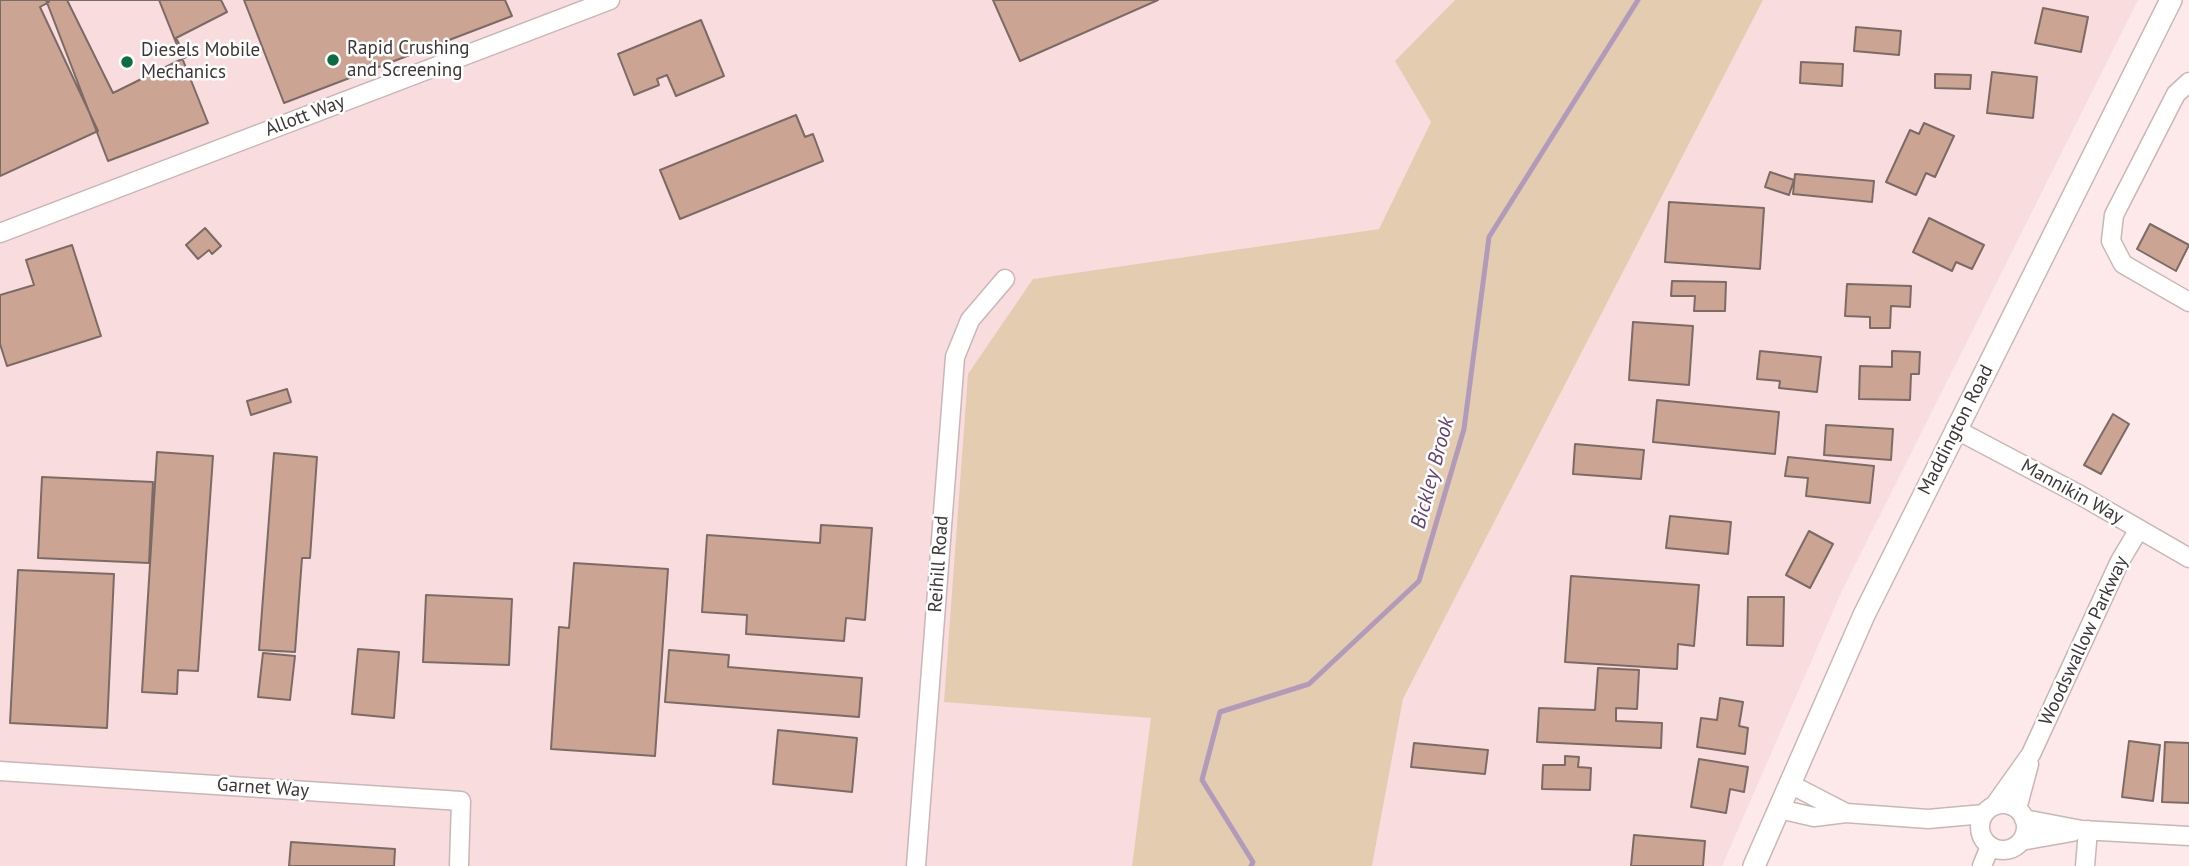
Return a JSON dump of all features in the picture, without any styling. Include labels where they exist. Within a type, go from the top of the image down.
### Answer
[{"type":"main road","name":"Maddington Road","points":[[1754,866],[1864,615],[2171,0]]},
{"type":"street","name":"Allott Way","points":[[0,233],[610,0]]},
{"type":"street","points":[[2189,82],[2176,94],[2114,215],[2111,241],[2123,264],[2189,302]]},
{"type":"street","name":"Reihill Road","points":[[916,866],[955,357],[970,320],[1005,279]]},
{"type":"street","name":"Mannikin Way","points":[[1955,429],[2189,558]]},
{"type":"street","name":"Woodswallow Parkway","points":[[1982,866],[1991,829],[2031,754],[2120,561],[2138,529]]},
{"type":"street","name":"Woodswallow Parkway","points":[[2021,841],[2026,827],[2020,814],[2031,754]]},
{"type":"street","name":"Garnet Way","points":[[0,772],[461,801],[459,866]]},
{"type":"street","points":[[1790,784],[1846,813]]},
{"type":"street","points":[[1991,829],[2002,804],[2020,814],[2085,830],[2189,836]]},
{"type":"street","points":[[1779,808],[1814,817],[1846,813],[1928,819],[1991,829],[2021,841],[2085,830]]},
{"type":"street","name":"Woodswallow Parkway","points":[[1991,829],[1992,866]]},
{"type":"street","points":[[2085,830],[2085,866]]},
{"type":"shaded area","points":[[0,0],[1455,0],[1396,61],[1431,122],[1379,229],[1033,279],[1152,718],[1132,866],[0,866]]},
{"type":"shaded area","points":[[1455,0],[1763,0],[1403,699],[1372,866],[1132,866],[1151,718],[944,702],[968,374],[1033,279],[1379,229],[1431,122],[1395,61]]},
{"type":"shaded area","points":[[1763,0],[2138,0],[1841,593],[1722,866],[1372,866],[1403,699]]},
{"type":"building","points":[[0,0],[48,0],[49,2],[40,7],[98,131],[0,176]]},
{"type":"building","name":"Diesels Mobile Mechanics","points":[[46,0],[159,0],[208,123],[108,161]]},
{"type":"building","points":[[67,0],[221,0],[227,12],[176,38],[186,57],[113,93]]},
{"type":"building","name":"Rapid Crushing and Screening","points":[[244,0],[505,0],[512,16],[284,103]]},
{"type":"building","points":[[993,0],[1158,0],[1020,61]]},
{"type":"building","points":[[2043,8],[2088,17],[2081,52],[2035,43]]},
{"type":"building","points":[[701,20],[724,76],[676,96],[667,75],[657,79],[659,85],[634,95],[618,54]]},
{"type":"building","points":[[1856,27],[1901,31],[1899,55],[1854,51]]},
{"type":"building","points":[[1801,62],[1843,64],[1842,86],[1800,83]]},
{"type":"building","points":[[1992,72],[2037,77],[2033,118],[1987,113]]},
{"type":"building","points":[[1935,74],[1971,75],[1970,89],[1935,88]]},
{"type":"building","points":[[796,115],[805,137],[813,134],[823,161],[680,219],[660,170]]},
{"type":"building","points":[[1924,123],[1954,136],[1935,177],[1926,173],[1916,195],[1886,182],[1910,130],[1919,134]]},
{"type":"building","points":[[1770,172],[1794,180],[1789,195],[1765,187]]},
{"type":"building","points":[[1795,174],[1874,181],[1872,202],[1793,194]]},
{"type":"building","points":[[1669,202],[1764,208],[1760,269],[1665,262]]},
{"type":"building","points":[[1929,218],[1984,245],[1972,269],[1956,262],[1952,271],[1913,252]]},
{"type":"building","points":[[2150,224],[2189,245],[2176,271],[2137,249]]},
{"type":"building","points":[[205,228],[221,246],[212,254],[209,250],[198,259],[186,245]]},
{"type":"building","points":[[72,245],[101,336],[7,366],[0,344],[0,295],[34,285],[26,260]]},
{"type":"building","points":[[1672,281],[1726,282],[1725,311],[1694,311],[1695,296],[1671,296]]},
{"type":"building","points":[[1847,284],[1911,286],[1910,307],[1891,306],[1890,328],[1870,328],[1870,317],[1845,316]]},
{"type":"building","points":[[1633,322],[1693,326],[1689,385],[1629,380]]},
{"type":"building","points":[[1760,351],[1821,357],[1817,392],[1779,388],[1780,381],[1757,379]]},
{"type":"building","points":[[1892,351],[1920,352],[1919,374],[1911,374],[1910,400],[1859,399],[1860,366],[1892,367]]},
{"type":"building","points":[[287,389],[291,402],[251,415],[247,401]]},
{"type":"building","points":[[1657,400],[1779,412],[1775,454],[1653,442]]},
{"type":"building","points":[[2113,414],[2129,424],[2101,474],[2084,465]]},
{"type":"building","points":[[1826,425],[1893,429],[1891,460],[1824,455]]},
{"type":"building","points":[[1575,444],[1644,450],[1641,479],[1573,474]]},
{"type":"building","points":[[157,452],[213,456],[198,671],[178,670],[177,694],[142,692]]},
{"type":"building","points":[[274,453],[317,457],[310,558],[302,558],[295,652],[259,650]]},
{"type":"building","points":[[1788,457],[1874,466],[1870,503],[1806,496],[1808,478],[1785,476]]},
{"type":"building","points":[[42,477],[153,482],[149,563],[38,558]]},
{"type":"building","points":[[1670,516],[1731,522],[1728,554],[1666,548]]},
{"type":"building","points":[[821,525],[872,528],[865,620],[846,618],[844,641],[746,634],[747,615],[702,612],[707,535],[820,543]]},
{"type":"building","points":[[1809,531],[1833,544],[1810,588],[1786,575]]},
{"type":"building","points":[[574,563],[668,569],[655,756],[551,749],[559,627],[569,628]]},
{"type":"building","points":[[18,570],[114,574],[107,728],[10,723]]},
{"type":"building","points":[[1571,576],[1699,585],[1694,646],[1678,644],[1677,669],[1565,662]]},
{"type":"building","points":[[426,595],[512,599],[509,665],[423,662]]},
{"type":"building","points":[[1748,597],[1784,597],[1783,646],[1747,645]]},
{"type":"building","points":[[358,649],[399,652],[394,718],[352,714]]},
{"type":"building","points":[[669,650],[729,655],[728,667],[862,678],[859,717],[665,702]]},
{"type":"building","points":[[263,653],[295,656],[290,700],[258,697]]},
{"type":"building","points":[[1598,668],[1639,670],[1637,709],[1616,708],[1616,721],[1662,723],[1661,748],[1537,742],[1539,708],[1595,710]]},
{"type":"building","points":[[1720,698],[1743,702],[1739,726],[1748,728],[1745,754],[1697,747],[1701,718],[1717,720]]},
{"type":"building","points":[[778,730],[857,738],[852,792],[773,784]]},
{"type":"building","points":[[2129,741],[2160,745],[2153,801],[2122,797]]},
{"type":"building","points":[[2165,742],[2189,743],[2189,803],[2162,802]]},
{"type":"building","points":[[1414,743],[1488,750],[1485,774],[1411,767]]},
{"type":"building","points":[[1565,756],[1579,757],[1578,767],[1591,768],[1590,790],[1542,789],[1543,765],[1565,765]]},
{"type":"building","points":[[1699,759],[1748,767],[1744,792],[1730,789],[1726,813],[1691,807]]},
{"type":"building","points":[[1634,835],[1705,841],[1703,866],[1631,866]]},
{"type":"building","points":[[291,842],[395,849],[394,866],[289,866]]},
{"type":"waterway","name":"Bickley Brook","points":[[1251,866],[1253,862],[1202,780],[1220,712],[1309,684],[1419,581],[1464,429],[1489,237],[1638,0]]},
{"type":"place","name":"Rapid Crushing and Screening","points":[[333,60]]},
{"type":"place","name":"Diesels Mobile Mechanics","points":[[127,62]]}]
